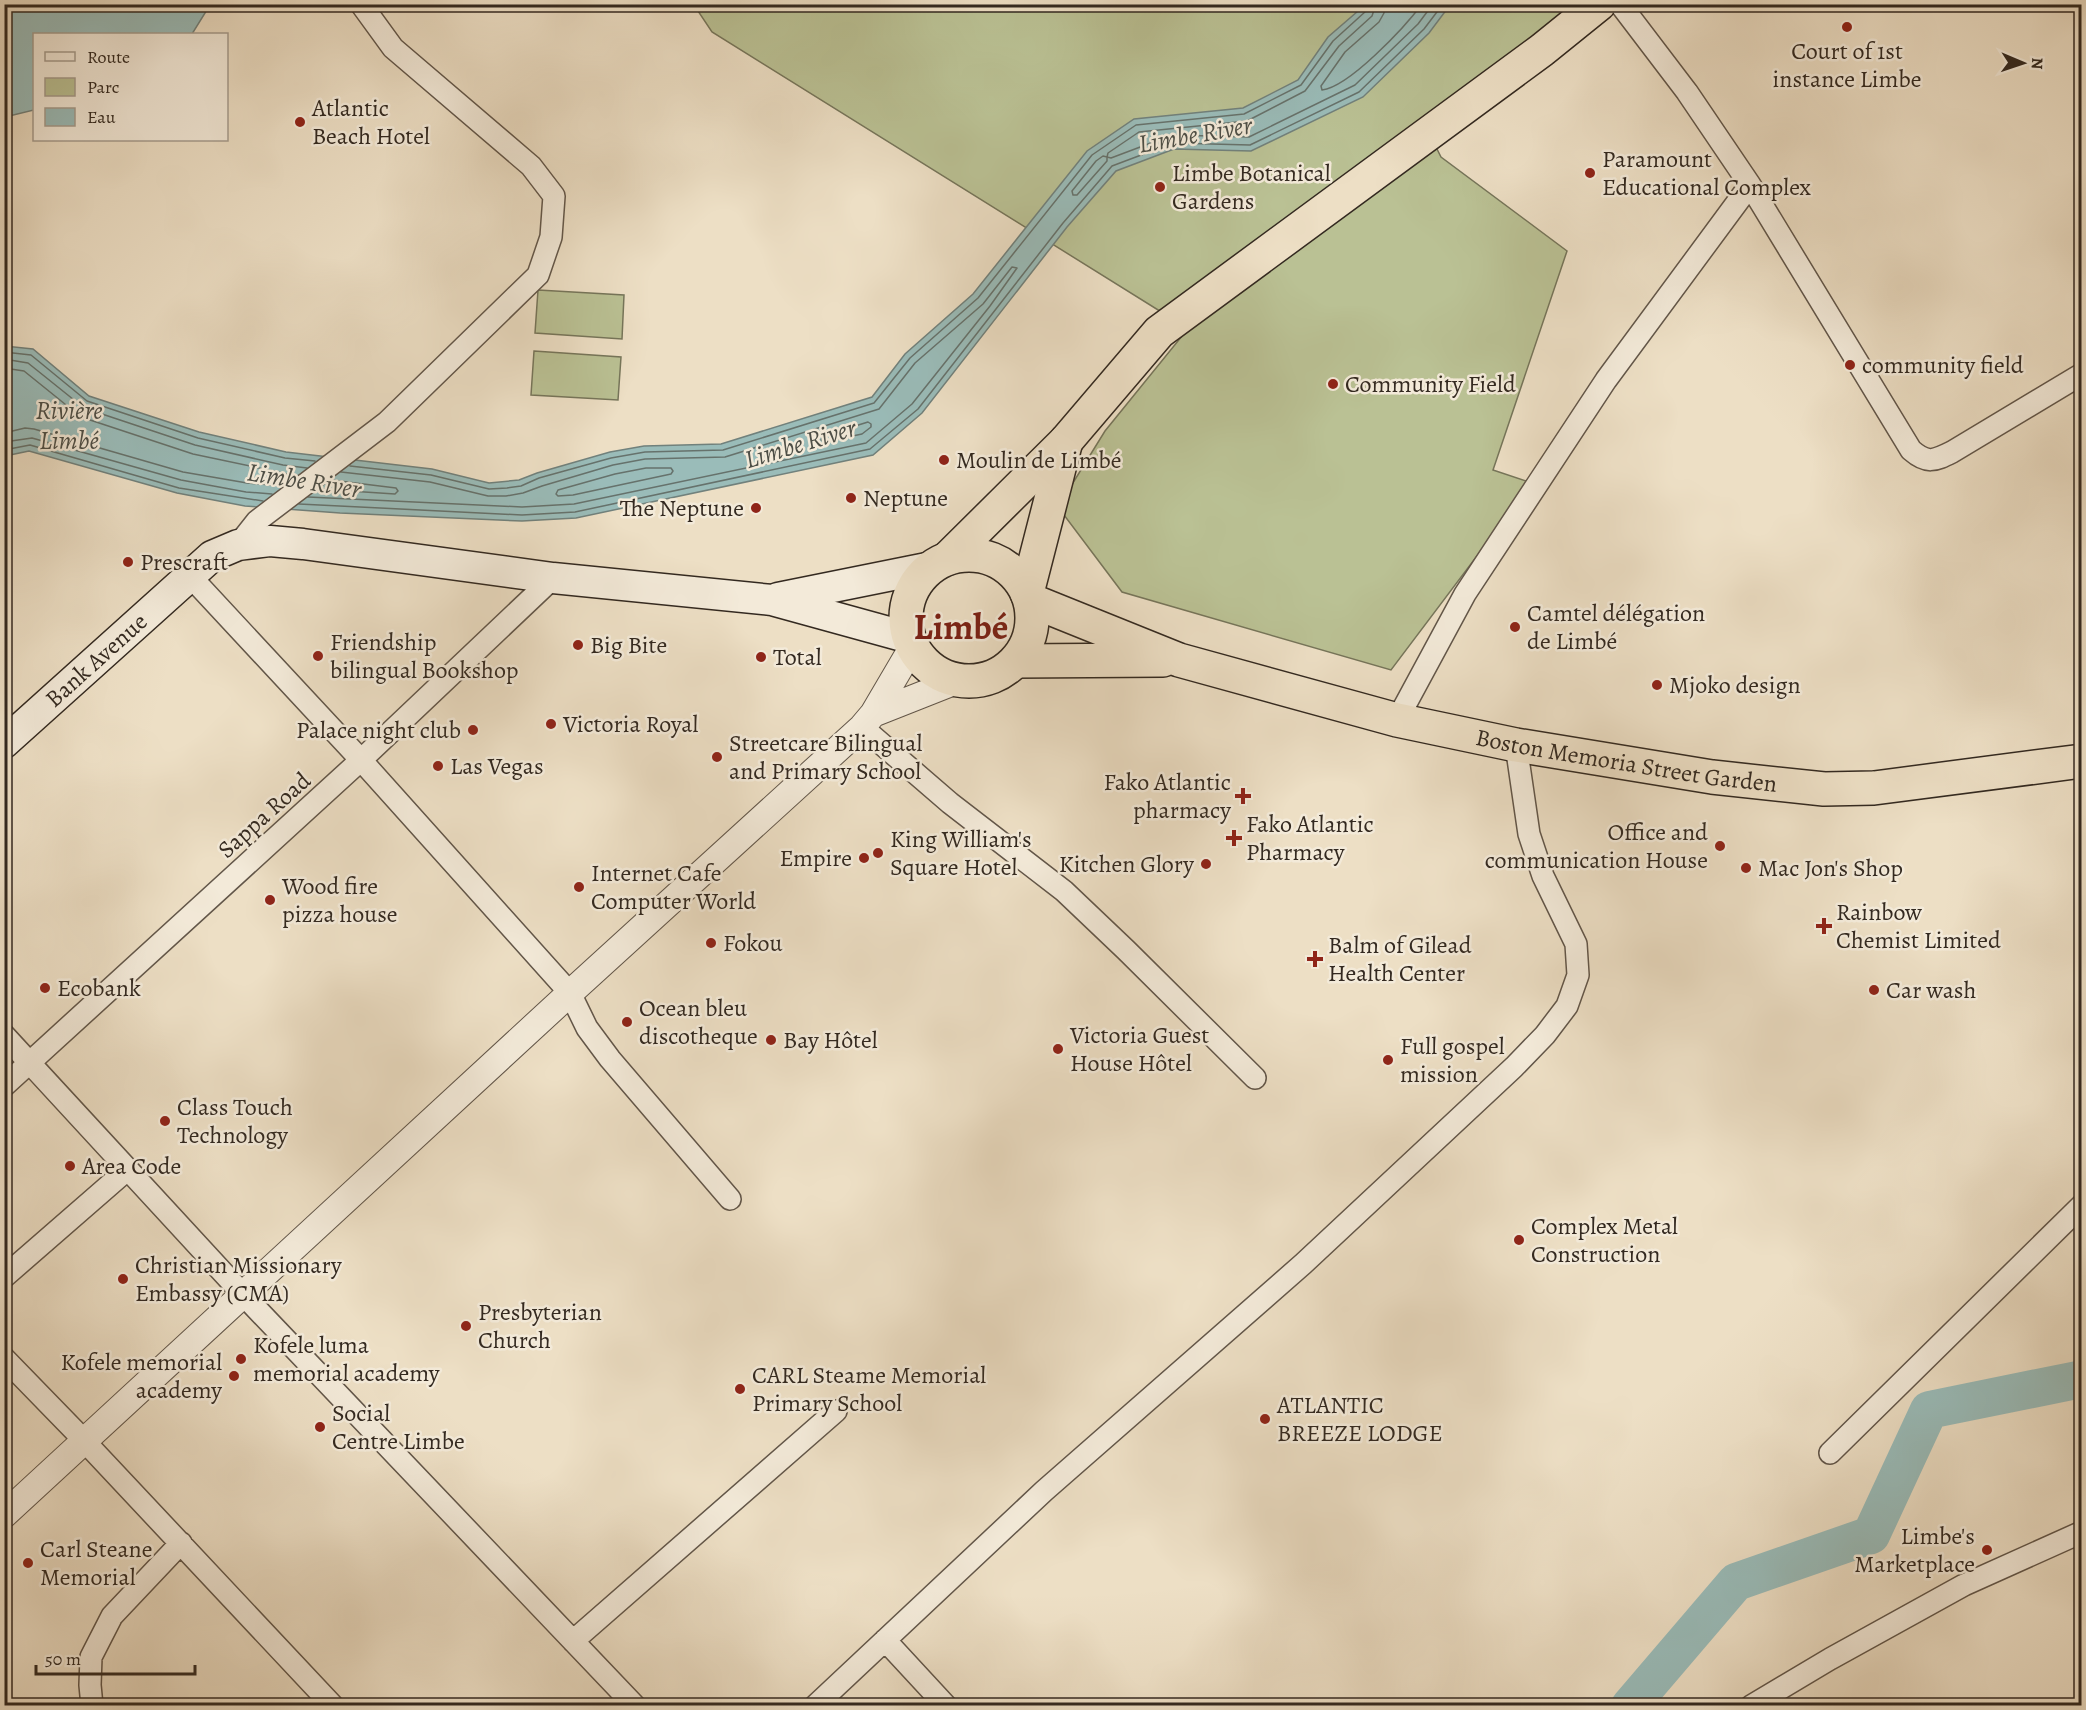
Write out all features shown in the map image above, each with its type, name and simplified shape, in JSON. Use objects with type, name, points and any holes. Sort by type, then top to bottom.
[{"type":"highway","points":[[1066,441],[1029,596],[1031,633],[1016,661],[999,674],[980,680],[959,680],[940,674],[925,663],[911,642],[906,618],[909,599],[919,581],[1066,441],[1159,333],[1542,50],[1599,4]]},
{"type":"highway","points":[[940,562],[971,555],[995,560],[1014,573],[1029,596]]},
{"type":"highway","name":"Boston Memoria Street Garden","points":[[1029,596],[1179,660],[1397,720],[1516,745],[1712,777],[1824,789],[1874,788],[2082,761]]},
{"type":"highway","name":"Boston Memoria Street Garden","points":[[1016,661],[1179,660]]},
{"type":"main road","name":"Bank Avenue","points":[[4,743],[212,556],[238,545],[270,541],[303,544],[553,578],[772,600]]},
{"type":"main road","points":[[772,600],[940,562]]},
{"type":"main road","points":[[772,600],[911,642]]},
{"type":"street","points":[[238,545],[257,521],[387,422],[538,275],[551,237],[554,196],[531,166],[393,48],[361,4]]},
{"type":"street","points":[[1620,4],[1687,92],[1750,185],[1911,450],[1921,459],[1935,460],[1952,452],[2082,374]]},
{"type":"street","points":[[1397,720],[1465,594],[1600,390],[1750,185]]},
{"type":"street","points":[[190,576],[361,760],[570,993],[587,1028],[610,1059],[730,1198]]},
{"type":"street","name":"Sappa Road","points":[[4,1086],[361,760],[553,578]]},
{"type":"street","points":[[4,1515],[867,720],[911,642]]},
{"type":"street","points":[[867,720],[959,680]]},
{"type":"street","points":[[867,720],[950,803],[1064,891],[1255,1078]]},
{"type":"street","points":[[814,1706],[1044,1491],[1303,1264],[1514,1066],[1545,1035],[1567,1006],[1578,975],[1576,944],[1543,876],[1529,834],[1516,745]]},
{"type":"street","points":[[4,1035],[243,1294],[635,1706]]},
{"type":"street","points":[[4,1277],[128,1169]]},
{"type":"street","points":[[1830,1453],[2082,1205]]},
{"type":"street","points":[[4,1358],[85,1441],[333,1706]]},
{"type":"street","points":[[573,1641],[836,1412]]},
{"type":"street","points":[[1751,1706],[1830,1659],[1964,1585],[2082,1532]]},
{"type":"street","points":[[92,1706],[91,1657],[112,1616],[181,1543]]},
{"type":"street","points":[[885,1640],[946,1706]]},
{"type":"green space","name":"Limbe Botanical Gardens","points":[[694,5],[1599,5],[1179,323],[712,32]]},
{"type":"green space","name":"Community Field","points":[[1433,141],[1441,157],[1567,251],[1493,470],[1532,483],[1391,670],[1122,592],[1058,507],[1105,431],[1182,336]]},
{"type":"green space","points":[[538,290],[624,295],[622,339],[535,333]]},
{"type":"green space","points":[[534,351],[621,357],[618,400],[531,395]]},
{"type":"water","points":[[5,4],[210,5],[193,33],[33,33],[33,110],[5,117]]},
{"type":"water","name":"Rivière Limbé","points":[[1365,5],[1450,5],[1429,33],[1363,97],[1251,151],[1174,149],[1116,171],[1067,227],[922,413],[873,455],[576,518],[522,521],[340,513],[245,506],[177,493],[29,451],[5,456],[5,346],[33,349],[89,396],[199,432],[286,452],[432,469],[489,483],[519,480],[610,452],[644,446],[721,444],[872,397],[905,354],[973,294],[1087,151],[1134,119],[1243,108],[1298,80],[1328,37]]},
{"type":"waterway","points":[[1630,1706],[1736,1582],[1871,1535],[1929,1410],[2082,1379]]},
{"type":"place","name":"Court of 1st instance Limbe","points":[[1847,27]]},
{"type":"place","name":"Atlantic Beach Hotel","points":[[300,122]]},
{"type":"place","name":"Paramount Educational Complex","points":[[1590,173]]},
{"type":"place","name":"Limbe Botanical Gardens","points":[[1160,187]]},
{"type":"place","name":"community field","points":[[1850,365]]},
{"type":"place","name":"Community Field","points":[[1333,384]]},
{"type":"place","name":"Moulin de Limbé","points":[[944,460]]},
{"type":"place","name":"Neptune","points":[[851,498]]},
{"type":"place","name":"The Neptune","points":[[756,508]]},
{"type":"place","name":"Prescraft","points":[[128,562]]},
{"type":"place","name":"Camtel délégation de Limbé","points":[[1515,627]]},
{"type":"place","name":"Big Bite","points":[[578,645]]},
{"type":"place","name":"Friendship bilingual Bookshop","points":[[318,656]]},
{"type":"place","name":"Total","points":[[761,657]]},
{"type":"place","name":"Mjoko design","points":[[1657,685]]},
{"type":"place","name":"Victoria Royal","points":[[551,724]]},
{"type":"place","name":"Palace night club","points":[[473,730]]},
{"type":"place","name":"Streetcare Bilingual and Primary School","points":[[717,757]]},
{"type":"place","name":"Las Vegas","points":[[438,766]]},
{"type":"place","name":"Fako Atlantic pharmacy","points":[[1243,796]]},
{"type":"place","name":"Fako Atlantic Pharmacy","points":[[1234,838]]},
{"type":"place","name":"Office and communication House","points":[[1720,846]]},
{"type":"place","name":"King William's Square Hotel","points":[[878,853]]},
{"type":"place","name":"Empire","points":[[864,858]]},
{"type":"place","name":"Kitchen Glory","points":[[1206,864]]},
{"type":"place","name":"Mac Jon's Shop","points":[[1746,868]]},
{"type":"place","name":"Internet Cafe Computer World","points":[[579,887]]},
{"type":"place","name":"Wood fire pizza house","points":[[270,900]]},
{"type":"place","name":"Rainbow Chemist Limited","points":[[1824,926]]},
{"type":"place","name":"Fokou","points":[[711,943]]},
{"type":"place","name":"Balm of Gilead Health Center","points":[[1315,959]]},
{"type":"place","name":"Ecobank","points":[[45,988]]},
{"type":"place","name":"Car wash","points":[[1874,990]]},
{"type":"place","name":"Ocean bleu discotheque","points":[[627,1022]]},
{"type":"place","name":"Bay Hôtel","points":[[771,1040]]},
{"type":"place","name":"Victoria Guest House Hôtel","points":[[1058,1049]]},
{"type":"place","name":"Full gospel mission","points":[[1388,1060]]},
{"type":"place","name":"Class Touch Technology","points":[[165,1121]]},
{"type":"place","name":"Area Code","points":[[70,1166]]},
{"type":"place","name":"Complex Metal Construction","points":[[1519,1240]]},
{"type":"place","name":"Christian Missionary Embassy (CMA)","points":[[123,1279]]},
{"type":"place","name":"Presbyterian Church","points":[[466,1326]]},
{"type":"place","name":"Kofele luma memorial academy","points":[[241,1359]]},
{"type":"place","name":"Kofele memorial academy","points":[[234,1376]]},
{"type":"place","name":"CARL Steame Memorial Primary School","points":[[740,1389]]},
{"type":"place","name":"ATLANTIC BREEZE LODGE","points":[[1265,1419]]},
{"type":"place","name":"Social Centre Limbe","points":[[320,1427]]},
{"type":"place","name":"Limbe's Marketplace","points":[[1987,1550]]},
{"type":"place","name":"Carl Steane Memorial","points":[[28,1563]]},
{"type":"district","name":"Limbé","points":[[961,626]]},
{"type":"water label","name":"Limbe River","points":[[1195,134]]},
{"type":"water label","name":"Limbe River","points":[[800,443]]},
{"type":"water label","name":"Limbe River","points":[[304,480]]}]
